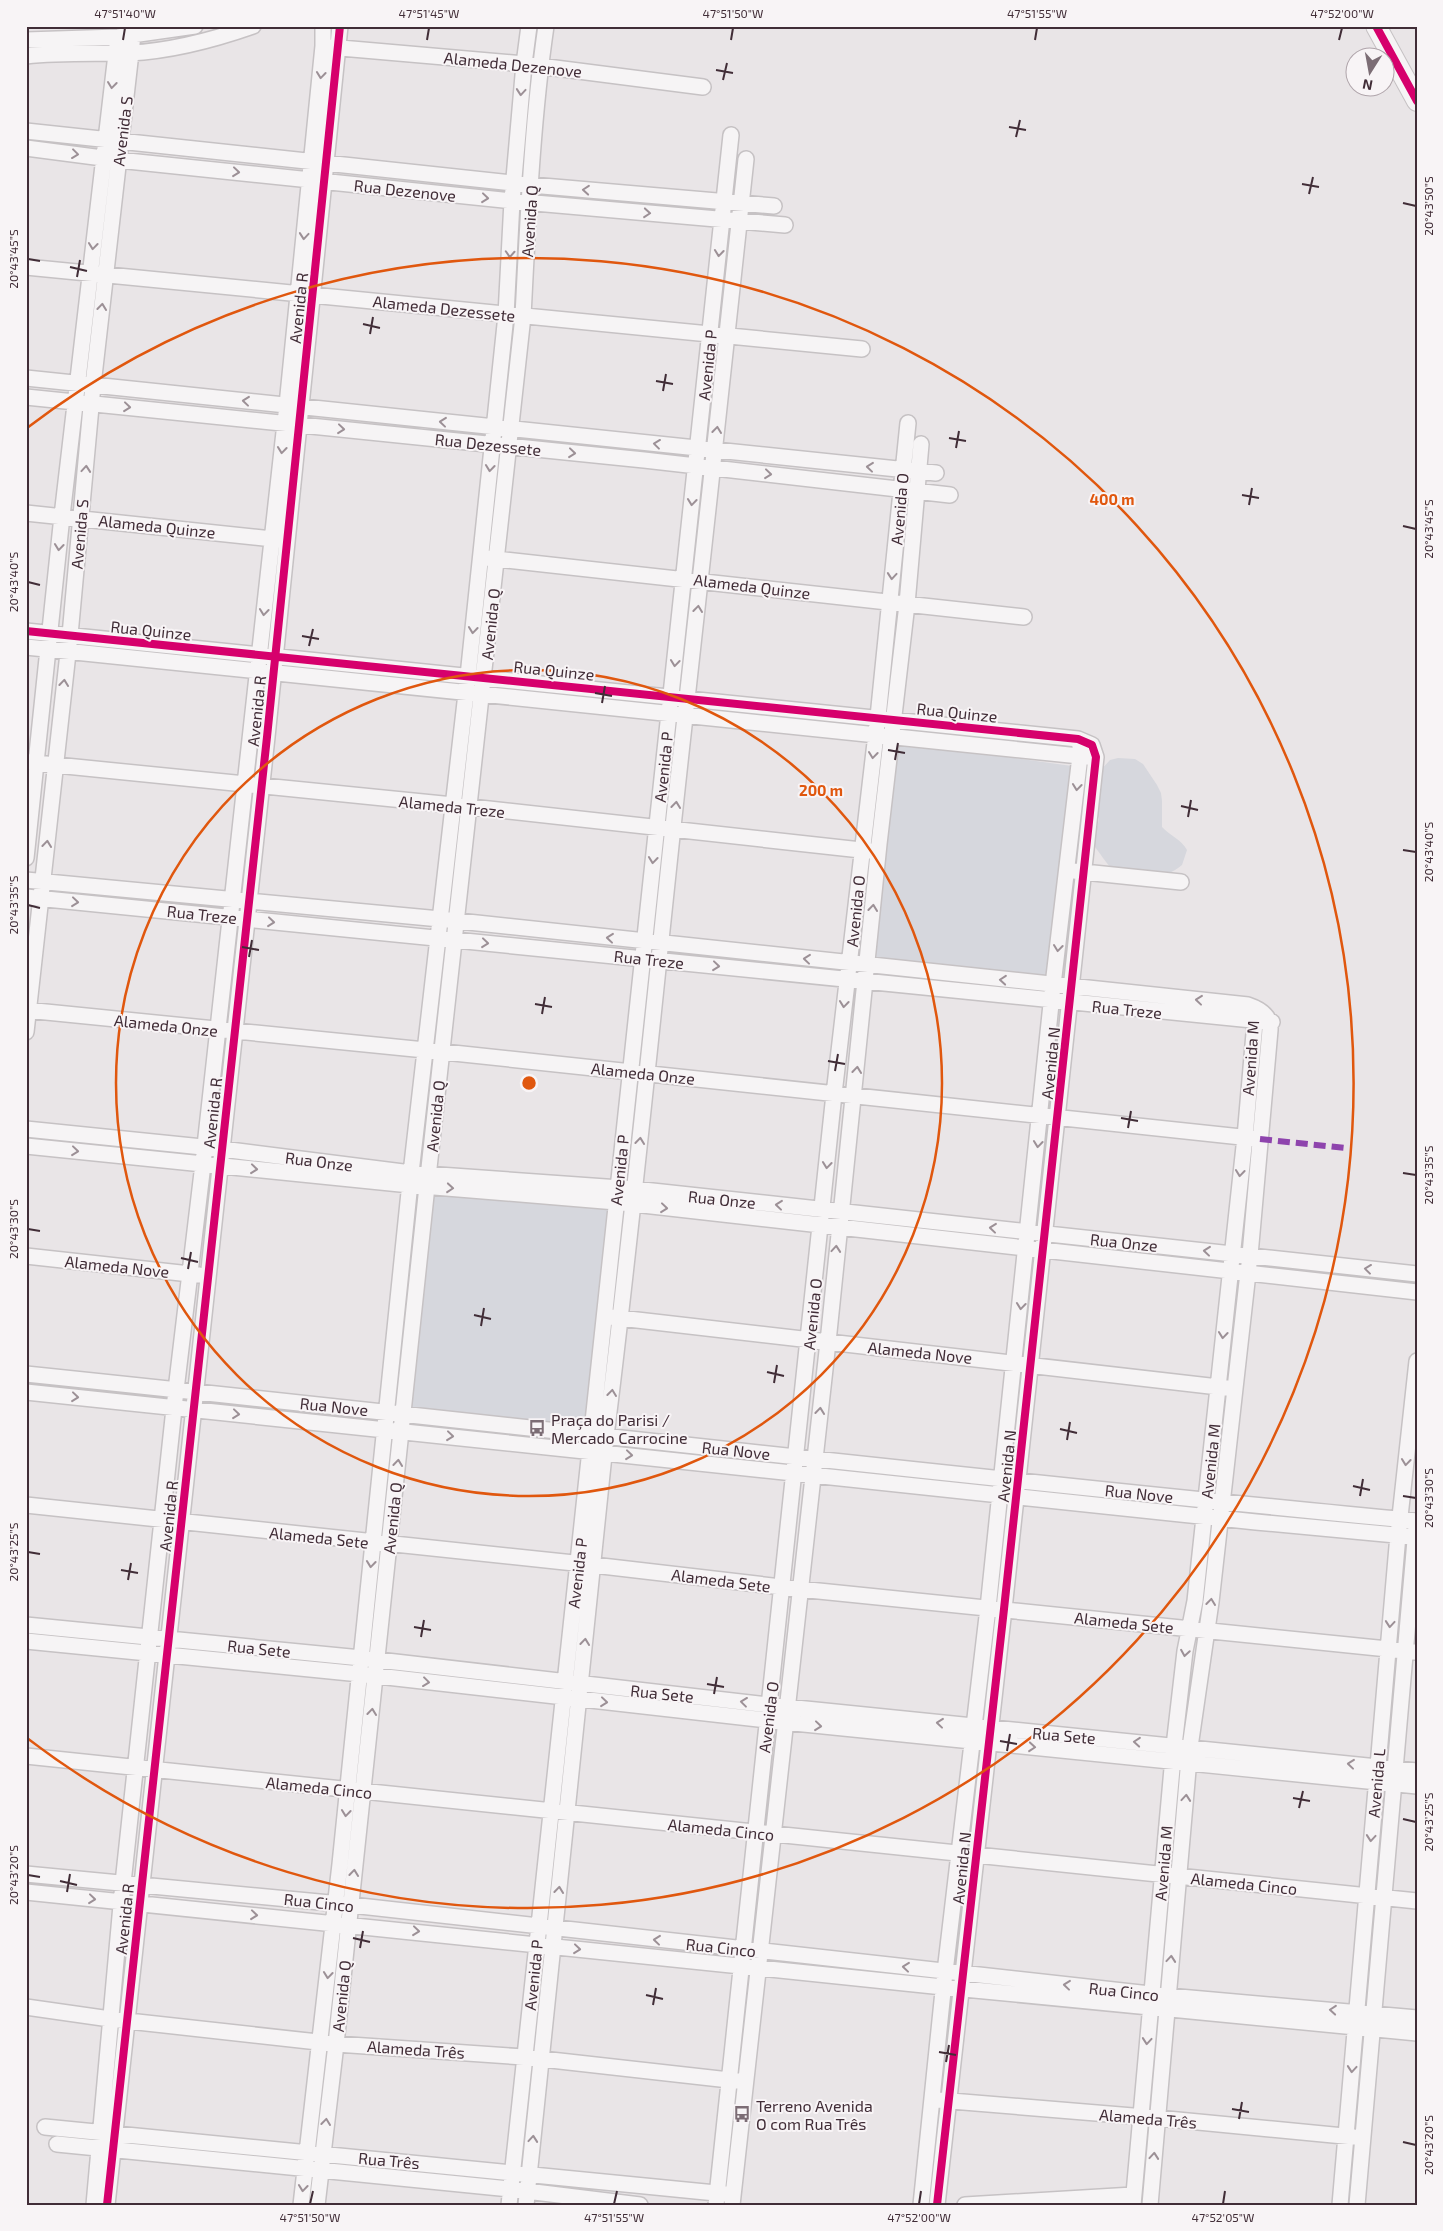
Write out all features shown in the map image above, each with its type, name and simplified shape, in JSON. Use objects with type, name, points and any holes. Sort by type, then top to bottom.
[{"type":"street","points":[[26,40],[126,36],[195,26]]},
{"type":"street","points":[[26,56],[58,53],[123,53],[218,39],[253,26]]},
{"type":"street","name":"Avenida R","points":[[319,163],[324,46],[323,26]]},
{"type":"street","name":"Avenida R","points":[[100,2203],[113,2151],[115,2134],[301,425],[306,295],[317,180],[339,48],[340,26]]},
{"type":"street","name":"Avenida Q","points":[[355,1791],[376,1676],[456,921],[466,692],[506,315],[512,202],[529,26]]},
{"type":"street","name":"Avenida Q","points":[[301,2205],[312,2169],[322,2154],[336,2044],[341,1923],[355,1791],[361,1658],[386,1430],[410,1179],[440,919],[484,677],[523,316],[529,203],[540,66],[546,26]]},
{"type":"street","points":[[1376,26],[1417,101]]},
{"type":"street","name":"Avenida S","points":[[26,1032],[34,897],[42,882],[56,765],[92,404],[103,158],[126,36]]},
{"type":"street","name":"Alameda Dezenove","points":[[324,46],[524,64],[703,87]]},
{"type":"street","name":"Avenida S","points":[[26,858],[31,762],[48,650],[75,402],[121,142],[123,53]]},
{"type":"street","name":"Rua Dezenove","points":[[26,131],[105,141],[531,185],[724,200],[774,206]]},
{"type":"street","name":"Avenida P","points":[[600,1435],[605,1317],[617,1195],[731,135]]},
{"type":"street","name":"Rua Dezenove","points":[[26,148],[118,160],[512,202],[785,225]]},
{"type":"street","name":"Avenida P","points":[[526,2198],[568,1813],[580,1684],[586,1565],[598,1452],[621,1318],[746,159]]},
{"type":"street","name":"Alameda Dezessete","points":[[26,267],[862,349]]},
{"type":"street","name":"Avenida R","points":[[100,2203],[98,2149],[110,2019],[123,1883],[164,1520],[174,1408],[287,406],[306,295]]},
{"type":"street","name":"Rua Dezessete","points":[[26,378],[936,473]]},
{"type":"street","name":"Rua Dezessete","points":[[26,397],[509,446],[950,495]]},
{"type":"street","name":"Avenida O","points":[[716,2199],[822,1225],[834,1094],[861,850],[878,718],[908,423]]},
{"type":"street","name":"Avenida O","points":[[732,2200],[828,1342],[838,1227],[854,1096],[878,852],[907,604],[921,444]]},
{"type":"street","name":"Alameda Quinze","points":[[26,512],[288,540]]},
{"type":"street","name":"Alameda Quinze","points":[[480,558],[684,578],[1024,617]]},
{"type":"street","name":"Rua Quinze","points":[[26,630],[259,656],[687,697],[1078,739]]},
{"type":"street","name":"Rua Quinze","points":[[26,647],[1096,758]]},
{"type":"street","points":[[1078,739],[1092,745],[1096,758]]},
{"type":"street","name":"Avenida N","points":[[921,2205],[943,1987],[988,1608],[1029,1232],[1053,985],[1080,756],[1078,739]]},
{"type":"street","name":"Avenida N","points":[[937,2205],[1031,1365],[1096,758]]},
{"type":"street","name":"Alameda Treze","points":[[31,762],[461,806],[878,852]]},
{"type":"street","points":[[1067,871],[1181,882]]},
{"type":"street","name":"Rua Treze","points":[[26,880],[440,919],[867,966],[1248,1005]]},
{"type":"street","name":"Rua Treze","points":[[34,897],[1271,1023]]},
{"type":"street","name":"Avenida M","points":[[1133,2200],[1173,1753],[1206,1500],[1244,1137],[1255,1022],[1252,1010],[1248,1005]]},
{"type":"street","name":"Avenida M","points":[[1150,2205],[1190,1755],[1207,1629],[1250,1255],[1271,1023],[1262,1012],[1248,1005]]},
{"type":"street","name":"Alameda Onze","points":[[27,1010],[426,1050],[1260,1139]]},
{"type":"street","name":"Rua Onze","points":[[26,1129],[222,1150],[410,1179]]},
{"type":"street","name":"Rua Onze","points":[[26,1146],[220,1166],[428,1179],[617,1195],[838,1227],[1417,1292]]},
{"type":"street","name":"Rua Onze","points":[[634,1197],[823,1209],[1417,1274]]},
{"type":"street","name":"Alameda Nove","points":[[26,1256],[208,1276]]},
{"type":"street","name":"Alameda Nove","points":[[605,1317],[1234,1388]]},
{"type":"street","name":"Avenida L","points":[[1340,2205],[1398,1536],[1414,1410],[1417,1361]]},
{"type":"street","name":"Rua Nove","points":[[26,1374],[404,1413],[1018,1481],[1416,1521]]},
{"type":"street","name":"Rua Nove","points":[[26,1392],[1416,1537]]},
{"type":"street","name":"Alameda Sete","points":[[26,1505],[783,1588],[1207,1629],[1411,1651]]},
{"type":"street","name":"Avenida L","points":[[1357,2205],[1394,1777],[1411,1651],[1417,1516]]},
{"type":"street","name":"Avenida P","points":[[509,2205],[562,1698],[586,1565]]},
{"type":"street","name":"Rua Sete","points":[[26,1625],[361,1658],[580,1684],[785,1715],[1173,1753],[1376,1782],[1417,1771]]},
{"type":"street","name":"Rua Sete","points":[[26,1641],[360,1674],[562,1698],[769,1713]]},
{"type":"street","name":"Rua Sete","points":[[1190,1755],[1378,1767],[1394,1777],[1417,1786]]},
{"type":"street","name":"Alameda Cinco","points":[[26,1756],[1417,1901]]},
{"type":"street","name":"Rua Cinco","points":[[26,1874],[343,1904],[744,1949],[945,1972],[962,1981],[1356,2020],[1373,2021],[1417,2018]]},
{"type":"street","name":"Rua Cinco","points":[[26,1892],[341,1923],[943,1987],[962,1981]]},
{"type":"street","name":"Avenida Q","points":[[317,2205],[312,2169],[306,2152],[320,2042],[341,1923]]},
{"type":"street","points":[[530,1998],[547,2000]]},
{"type":"street","name":"Alameda Três","points":[[26,2007],[110,2019],[336,2044],[524,2057],[746,2082]]},
{"type":"street","name":"Rua Cinco","points":[[1373,2021],[1417,2032]]},
{"type":"street","name":"Alameda Três","points":[[932,2099],[1364,2138]]},
{"type":"street","name":"Rua Três","points":[[45,2127],[530,2174],[732,2200]]},
{"type":"street","name":"Rua Três","points":[[57,2144],[510,2189],[526,2198],[640,2205]]},
{"type":"street","points":[[965,2205],[1133,2200]]},
{"type":"shaded area","points":[[896,746],[985,754],[1072,766],[1062,871],[1045,979],[876,960],[883,862]]},
{"type":"shaded area","points":[[1118,758],[1135,759],[1143,764],[1161,793],[1162,827],[1182,843],[1187,850],[1182,865],[1169,873],[1157,876],[1145,874],[1131,868],[1121,871],[1114,870],[1093,844],[1099,819],[1094,801],[1099,772],[1110,760]]},
{"type":"shaded area","points":[[430,1189],[614,1204],[591,1432],[406,1411]]},
{"type":"marked path","points":[[1260,1139],[1345,1148]]},
{"type":"cycle path","points":[[107,2205],[267,737],[340,26]]},
{"type":"cycle path","points":[[1376,26],[1417,101]]},
{"type":"cycle path","points":[[26,631],[1078,739],[1092,745],[1096,757],[1004,1609],[937,2205]]},
{"type":"place","name":"Praça do Parisi / Mercado Carrocine","points":[[537,1428]]},
{"type":"place","name":"Terreno Avenida O com Rua Três","points":[[742,2114]]}]
